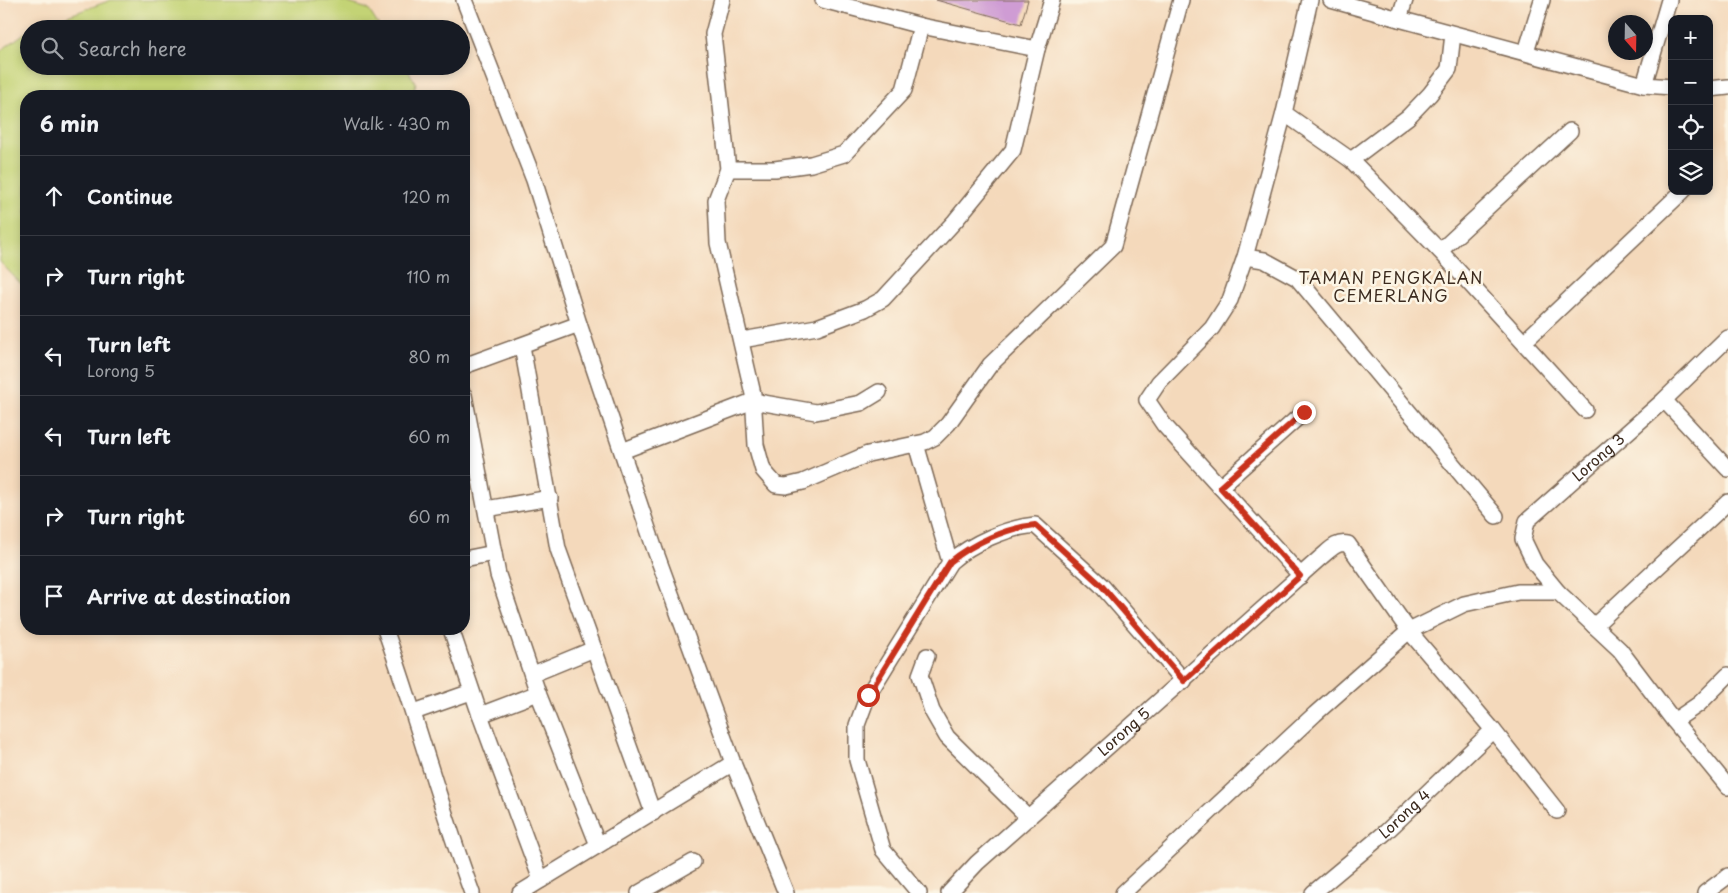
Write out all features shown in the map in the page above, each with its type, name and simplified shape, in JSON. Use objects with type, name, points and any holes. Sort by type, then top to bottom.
[{"type":"street","points":[[464,0],[534,180],[579,324],[655,550],[733,764],[786,893]]},
{"type":"street","points":[[722,0],[713,34],[728,169],[716,200],[718,243],[742,340],[753,401],[756,445],[763,470],[776,485],[786,486],[802,482],[868,454],[916,444],[935,437],[948,424],[990,365],[1113,246],[1181,0]]},
{"type":"street","points":[[823,0],[921,26],[1037,49]]},
{"type":"street","points":[[742,340],[817,327],[850,316],[883,299],[955,220],[1013,150],[1037,49],[1052,0]]},
{"type":"street","points":[[1300,576],[1164,425],[1147,400],[1159,382],[1212,328],[1230,300],[1245,256],[1284,113],[1310,0]]},
{"type":"street","points":[[1331,0],[1644,85],[1668,87]]},
{"type":"street","points":[[1399,19],[1405,0]]},
{"type":"street","points":[[1526,52],[1542,0]]},
{"type":"street","points":[[1644,85],[1670,0]]},
{"type":"street","points":[[728,169],[775,168],[811,164],[844,154],[904,90],[921,26]]},
{"type":"street","points":[[1351,160],[1408,117],[1430,94],[1449,69],[1453,34]]},
{"type":"street","points":[[1713,89],[1728,87]]},
{"type":"street","points":[[1284,113],[1351,160],[1440,251],[1586,410]]},
{"type":"street","points":[[1440,251],[1570,131]]},
{"type":"street","points":[[1524,342],[1679,195]]},
{"type":"street","points":[[1245,256],[1264,260],[1297,278],[1496,516]]},
{"type":"street","points":[[470,364],[579,324]]},
{"type":"street","name":"Lorong 3","points":[[1728,338],[1664,400],[1527,521],[1523,539],[1535,564],[1558,592],[1620,650],[1674,721],[1728,787]]},
{"type":"street","points":[[522,346],[558,549],[653,813]]},
{"type":"street","points":[[622,451],[753,401],[816,412],[861,404],[879,392]]},
{"type":"street","points":[[1664,400],[1728,469]]},
{"type":"street","points":[[1220,487],[1304,412]]},
{"type":"street","points":[[470,427],[498,575],[538,693],[598,845]]},
{"type":"street","points":[[916,444],[950,562]]},
{"type":"street","points":[[486,509],[550,498]]},
{"type":"street","points":[[1594,626],[1728,502]]},
{"type":"street","points":[[919,893],[883,850],[857,760],[857,725],[868,695],[950,562],[963,551],[1018,526],[1035,525],[1101,585],[1184,681]]},
{"type":"street","name":"Lorong 5","points":[[949,893],[977,863],[1338,543],[1348,544],[1409,631],[1493,730],[1557,811]]},
{"type":"street","points":[[470,558],[494,552]]},
{"type":"street","points":[[1123,893],[1315,714],[1409,631],[1464,604],[1518,592],[1558,592]]},
{"type":"street","points":[[387,635],[414,712],[446,824],[472,893]]},
{"type":"street","points":[[453,635],[480,715],[541,880]]},
{"type":"street","points":[[533,674],[594,649]]},
{"type":"street","points":[[927,656],[920,674],[932,711],[947,737],[1029,818]]},
{"type":"street","points":[[1674,721],[1699,704],[1728,675]]},
{"type":"street","points":[[414,712],[472,692]]},
{"type":"street","points":[[480,715],[538,693]]},
{"type":"street","name":"Lorong 4","points":[[1313,893],[1386,832],[1493,730]]},
{"type":"street","points":[[520,893],[733,764]]},
{"type":"street","points":[[639,893],[693,862]]},
{"type":"street","points":[[1705,893],[1728,876]]},
{"type":"green space","points":[[111,0],[339,0],[368,9],[375,20],[57,20]]},
{"type":"green space","points":[[20,37],[20,75],[411,75],[416,83],[414,90],[20,90],[20,283],[0,262],[0,51]]},
{"type":"building","points":[[936,0],[1028,0],[1021,24]]},
{"type":"district","name":"TAMAN PENGKALAN CEMERLANG","points":[[1391,287]]},
{"type":"route","points":[[868,695],[950,562],[963,551],[1018,526],[1035,525],[1101,585],[1184,681],[1300,576],[1220,487],[1304,412]]}]
